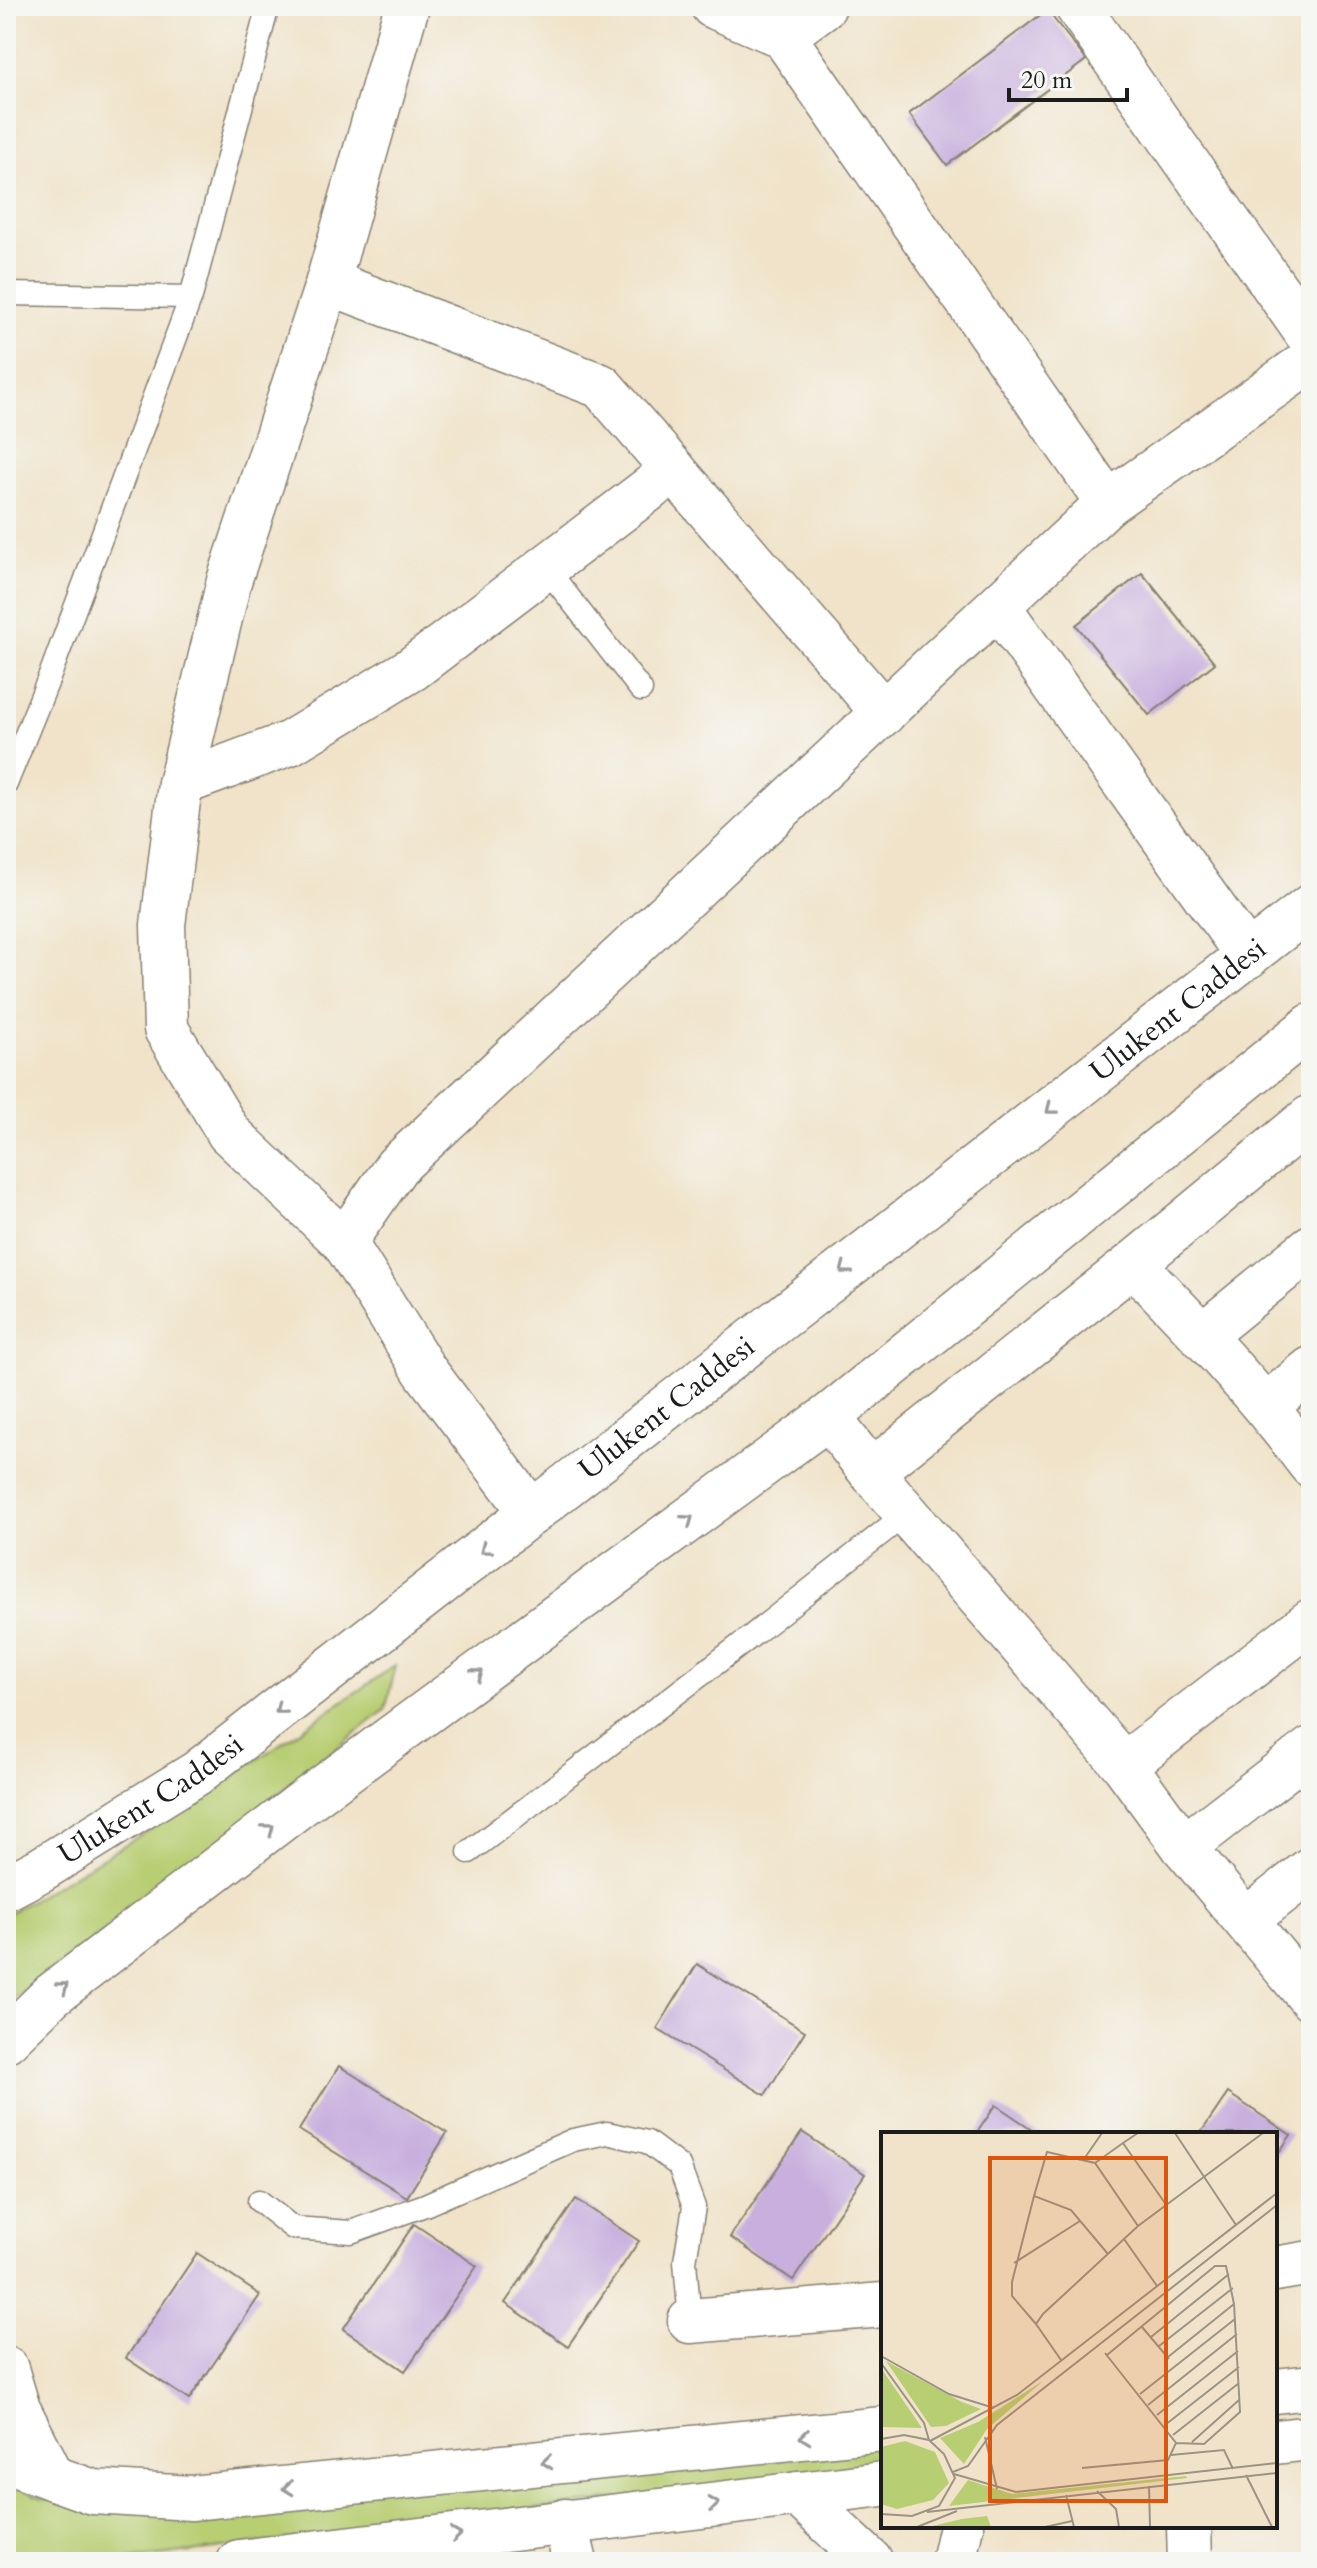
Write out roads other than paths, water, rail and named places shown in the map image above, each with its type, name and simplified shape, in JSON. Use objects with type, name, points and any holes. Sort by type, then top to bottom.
[{"type":"street","points":[[407,6],[328,282],[229,581],[180,784],[163,925],[166,1029],[229,1133],[344,1242],[425,1371],[532,1513]]},
{"type":"street","points":[[713,6],[783,36],[1108,503]]},
{"type":"street","points":[[783,36],[824,6]]},
{"type":"street","points":[[1077,6],[1311,339]]},
{"type":"street","points":[[328,282],[601,386],[884,713]]},
{"type":"street","points":[[344,1242],[397,1166],[1108,503],[1311,360]]},
{"type":"street","points":[[180,784],[290,743],[412,669],[674,470]]},
{"type":"street","points":[[998,606],[1248,956]]},
{"type":"street","name":"Ulukent Caddesi","points":[[17,1875],[197,1773],[1311,906]]},
{"type":"street","points":[[6,2040],[52,1995],[300,1805],[828,1417],[1311,1026]]},
{"type":"street","points":[[871,1472],[1133,1264],[1311,1117]]},
{"type":"street","points":[[1203,1335],[1311,1247]]},
{"type":"street","points":[[1133,1264],[1203,1335],[1266,1406],[1311,1465]]},
{"type":"street","points":[[1266,1406],[1311,1369]]},
{"type":"street","points":[[828,1417],[871,1472],[1124,1765],[1184,1847],[1311,1999]]},
{"type":"street","points":[[1124,1765],[1311,1621]]},
{"type":"street","points":[[1184,1847],[1311,1749]]},
{"type":"street","points":[[1246,1920],[1311,1869]]},
{"type":"street","points":[[1277,2269],[1311,2263]]},
{"type":"street","points":[[690,2321],[881,2305]]},
{"type":"street","points":[[6,2369],[18,2409],[53,2478]]},
{"type":"street","points":[[1277,2391],[1311,2387]]},
{"type":"street","points":[[6,2461],[93,2492],[191,2498],[881,2429]]},
{"type":"street","points":[[1277,2442],[1311,2438]]},
{"type":"street","points":[[239,2562],[570,2542],[798,2494],[881,2484]]},
{"type":"street","points":[[798,2494],[871,2562]]},
{"type":"street","points":[[953,2562],[961,2528]]},
{"type":"street","points":[[1189,2528],[1190,2562]]},
{"type":"lane","points":[[6,784],[191,297],[268,6]]},
{"type":"lane","points":[[6,294],[191,297]]},
{"type":"lane","points":[[546,568],[641,690]]},
{"type":"lane","points":[[469,1852],[907,1513]]},
{"type":"lane","points":[[259,2201],[293,2228],[351,2232],[425,2205],[573,2140],[607,2133],[647,2142],[679,2166],[694,2207],[685,2261],[690,2321]]}]
